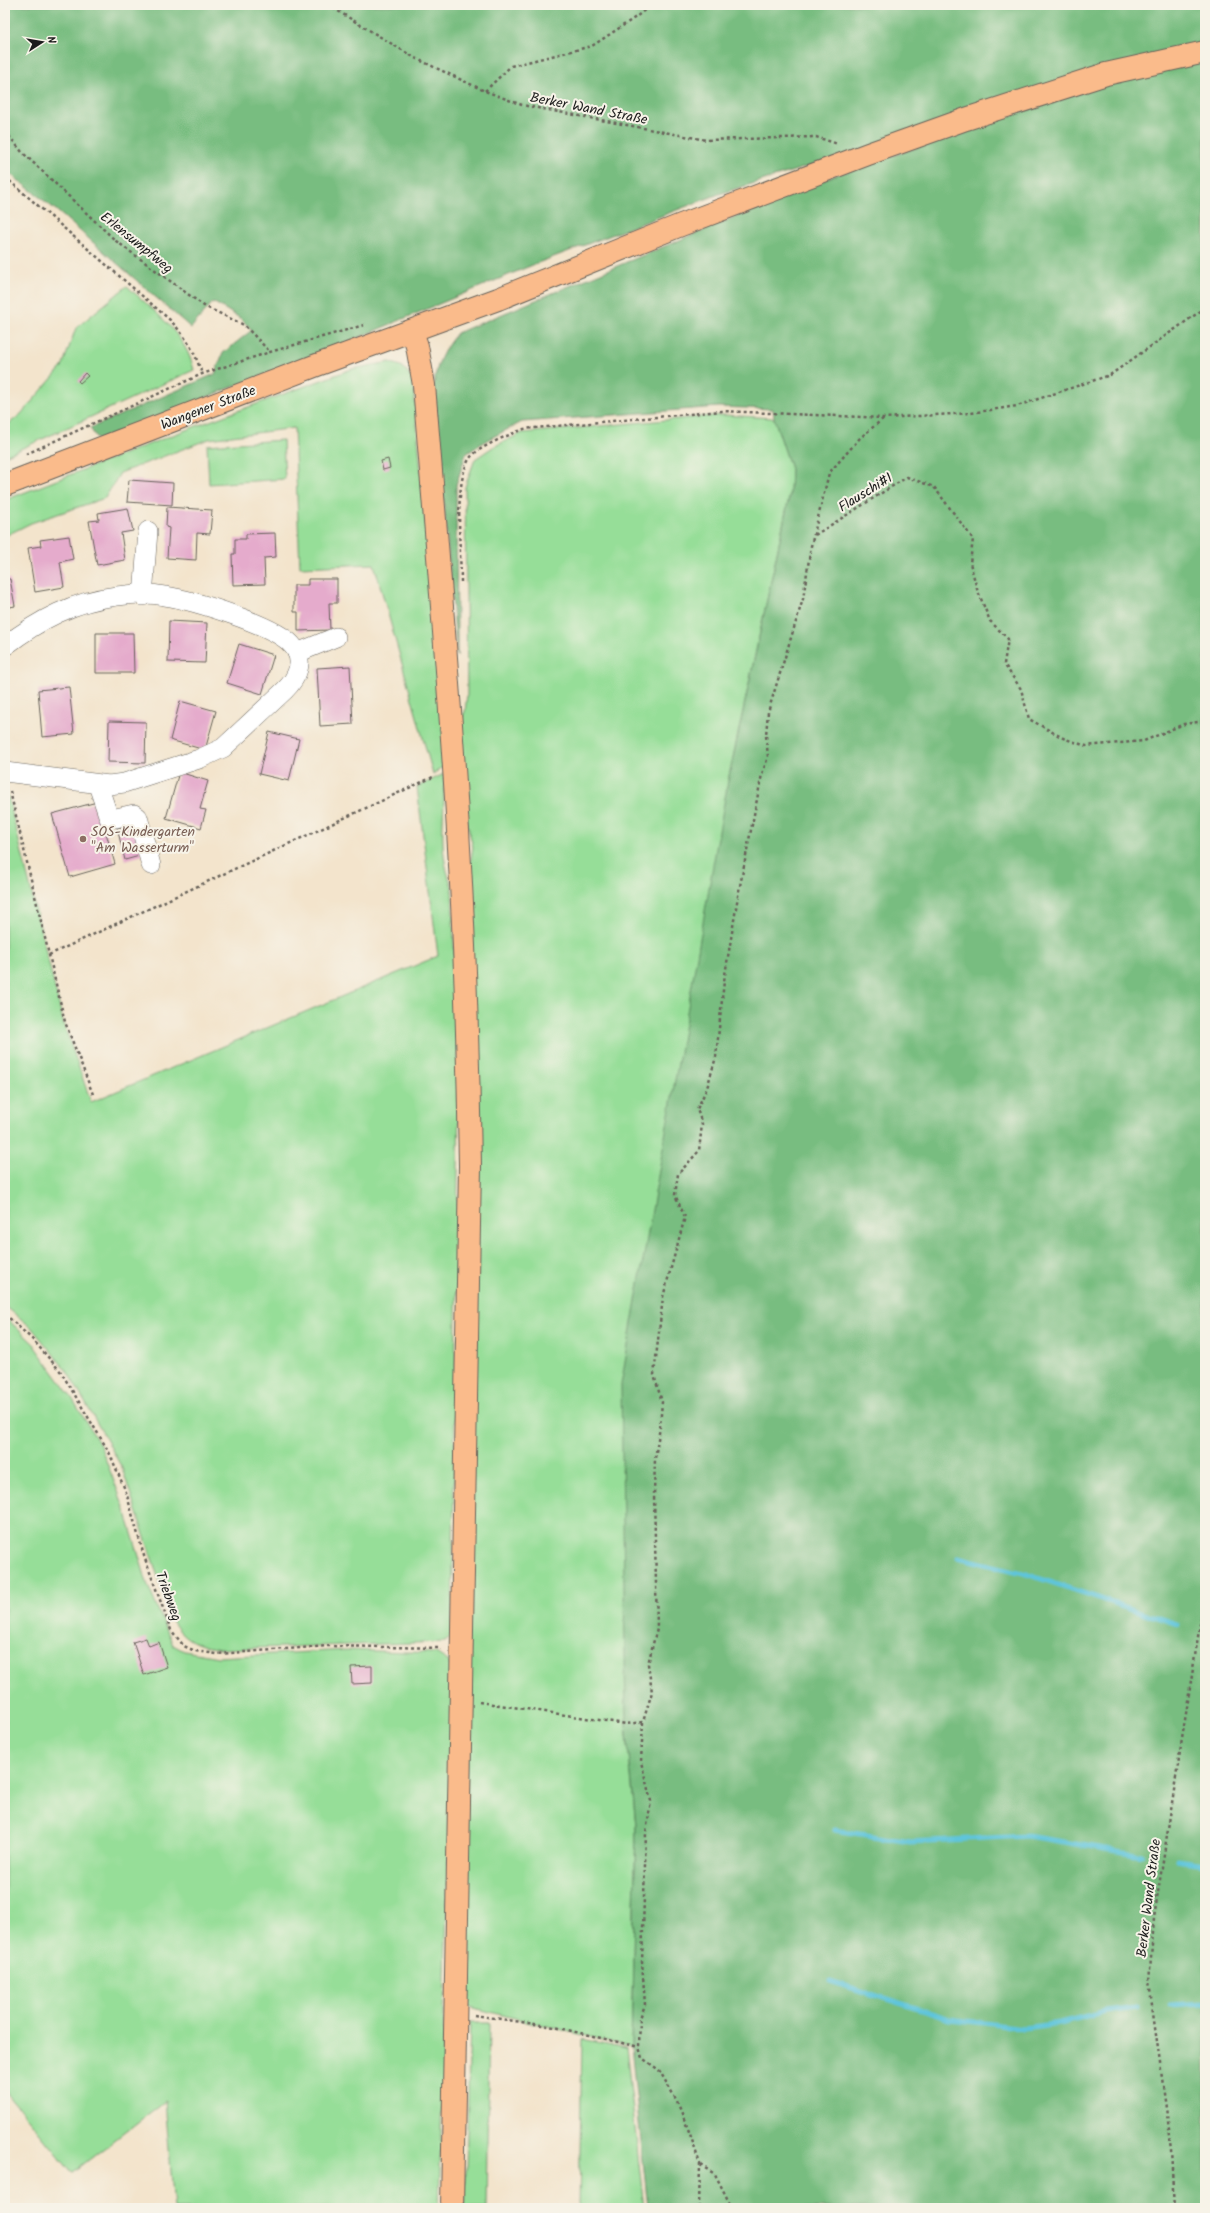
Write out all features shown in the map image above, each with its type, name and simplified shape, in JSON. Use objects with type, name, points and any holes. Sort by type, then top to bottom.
[{"type":"main road","name":"Wangener Straße","points":[[5,485],[317,365],[498,299],[681,225],[868,154],[966,119],[1106,74],[1205,52]]},
{"type":"main road","points":[[412,331],[417,346],[424,385],[454,764],[464,946],[470,1166],[460,1650],[452,2208]]},
{"type":"street","points":[[143,596],[148,531]]},
{"type":"street","points":[[5,646],[35,625],[74,605],[119,595],[165,596],[211,608],[256,625],[286,639],[293,645],[297,653],[298,672],[294,680],[222,748],[199,759],[124,783],[98,785],[6,772]]},
{"type":"street","points":[[297,653],[336,636]]},
{"type":"street","points":[[98,785],[109,818],[134,814],[138,817],[151,865]]},
{"type":"path","name":"Berker Wand Straße","points":[[328,5],[415,58],[485,91],[522,105],[706,140],[816,137],[868,154]]},
{"type":"path","points":[[485,91],[511,66],[592,46],[636,17],[651,5]]},
{"type":"path","name":"Erlensumpfweg","points":[[5,131],[22,152],[116,241],[204,306],[244,325],[270,352]]},
{"type":"path","points":[[5,177],[170,320],[187,338],[196,354],[202,374]]},
{"type":"path","points":[[461,586],[460,488],[470,458],[506,436],[524,429],[722,411],[884,418],[971,413],[1017,406],[1110,375],[1205,308]]},
{"type":"path","points":[[24,455],[202,374],[270,352],[367,325]]},
{"type":"path","points":[[699,2208],[700,2164],[677,2101],[659,2070],[642,2058],[638,2046],[640,2018],[645,2005],[642,1962],[644,1939],[646,1832],[651,1801],[641,1762],[643,1722],[652,1692],[648,1664],[656,1628],[654,1495],[655,1458],[662,1402],[654,1375],[663,1297],[685,1217],[675,1195],[678,1174],[699,1152],[702,1124],[697,1109],[707,1088],[716,1057],[719,1020],[738,896],[762,774],[768,757],[766,735],[768,712],[803,599],[811,546],[829,473],[860,438],[884,418]]},
{"type":"path","name":"Flauschi#1","points":[[814,536],[907,477],[934,487],[973,539],[970,563],[977,589],[990,621],[1008,639],[1004,664],[1021,689],[1029,719],[1062,738],[1086,746],[1144,741],[1184,724],[1205,721]]},
{"type":"path","points":[[49,955],[437,775],[454,764]]},
{"type":"path","points":[[6,772],[66,1022],[94,1097]]},
{"type":"path","name":"Triebweg","points":[[5,1314],[34,1341],[61,1372],[109,1452],[126,1492],[144,1556],[171,1630],[184,1646],[195,1651],[217,1654],[328,1646],[460,1650]]},
{"type":"path","name":"Berker Wand Straße","points":[[1175,2208],[1172,2151],[1149,1983],[1154,1918],[1205,1592]]},
{"type":"path","points":[[460,1699],[626,1724],[643,1722]]},
{"type":"path","points":[[456,2012],[555,2027],[638,2046]]},
{"type":"path","points":[[700,2164],[715,2174],[732,2208]]},
{"type":"green space","points":[[5,5],[1205,5],[1205,44],[719,194],[535,264],[362,336],[98,440],[90,428],[215,374],[223,353],[252,330],[240,318],[213,302],[191,328],[56,210],[5,170]]},
{"type":"green space","points":[[1205,60],[1205,2208],[648,2208],[631,2047],[636,1826],[626,1724],[621,1385],[728,781],[790,493],[791,469],[774,418],[773,409],[719,407],[522,422],[487,440],[466,454],[456,485],[457,656],[434,386],[436,371],[444,351],[457,333],[833,176],[1109,82]]},
{"type":"green space","points":[[127,286],[158,314],[176,334],[190,357],[194,370],[5,456],[5,427],[21,414],[62,367],[76,328]]},
{"type":"green space","points":[[390,362],[403,367],[413,379],[446,765],[433,774],[374,564],[300,567],[294,428],[209,439],[120,473],[105,498],[31,523],[5,536],[5,500],[191,428],[352,369]]},
{"type":"green space","points":[[722,415],[774,418],[791,469],[790,493],[728,781],[626,1724],[636,1826],[631,2047],[466,2006],[468,877],[473,847],[465,815],[457,722],[465,712],[467,694],[465,487],[475,459],[493,447],[522,433]]},
{"type":"green space","points":[[283,440],[285,479],[209,484],[207,445]]},
{"type":"green space","points":[[444,774],[443,844],[447,872],[452,886],[459,1086],[452,1636],[445,1642],[220,1649],[205,1646],[187,1638],[173,1622],[122,1468],[67,1371],[31,1327],[5,1306],[5,784],[64,1025],[91,1102],[438,956],[417,787]]},
{"type":"green space","points":[[5,1317],[35,1345],[72,1398],[100,1445],[124,1507],[148,1586],[173,1645],[184,1651],[218,1657],[346,1650],[436,1653],[448,1661],[453,1669],[439,2208],[174,2208],[165,2101],[72,2173],[5,2091]]},
{"type":"green space","points":[[470,2023],[489,2023],[486,2208],[465,2208]]},
{"type":"green space","points":[[582,2039],[626,2048],[644,2208],[579,2208]]},
{"type":"building","points":[[85,373],[88,376],[80,383],[78,381]]},
{"type":"building","points":[[388,459],[390,468],[383,470],[381,461]]},
{"type":"building","points":[[129,480],[173,483],[172,505],[127,502]]},
{"type":"building","points":[[167,507],[212,510],[210,534],[197,533],[196,560],[167,558],[169,528],[166,527]]},
{"type":"building","points":[[128,508],[133,531],[121,533],[125,560],[97,565],[89,521],[99,520],[98,513]]},
{"type":"building","points":[[275,533],[276,557],[264,558],[265,584],[233,585],[232,554],[235,554],[235,539],[246,539],[246,534]]},
{"type":"building","points":[[69,536],[73,559],[60,562],[64,587],[35,592],[28,548],[41,546],[40,540]]},
{"type":"building","points":[[5,579],[10,579],[15,606],[5,608]]},
{"type":"building","points":[[308,579],[337,579],[337,603],[329,603],[330,630],[298,631],[298,612],[294,612],[294,585],[308,585]]},
{"type":"building","points":[[169,621],[207,623],[205,663],[168,662]]},
{"type":"building","points":[[96,633],[133,633],[134,673],[96,673]]},
{"type":"building","points":[[239,644],[274,655],[262,694],[227,683]]},
{"type":"building","points":[[350,666],[353,724],[320,726],[317,668]]},
{"type":"building","points":[[69,687],[74,734],[42,737],[38,690]]},
{"type":"building","points":[[180,701],[216,711],[205,750],[170,740]]},
{"type":"building","points":[[109,721],[146,722],[145,763],[108,762]]},
{"type":"building","points":[[269,732],[299,739],[289,781],[259,774]]},
{"type":"building","points":[[179,772],[208,781],[200,809],[206,810],[201,828],[166,818]]},
{"type":"building","name":"SOS-Kindergarten \"Am Wasserturm\"","points":[[97,802],[115,864],[70,877],[52,814]]},
{"type":"building","points":[[135,824],[143,855],[125,860],[117,828]]},
{"type":"building","points":[[146,1638],[149,1646],[159,1642],[167,1667],[144,1675],[133,1642]]},
{"type":"building","points":[[372,1666],[372,1683],[352,1684],[351,1667]]},
{"type":"waterway","points":[[958,1557],[1026,1574],[1177,1624]]},
{"type":"waterway","points":[[835,1830],[910,1842],[1027,1836],[1142,1855]]},
{"type":"waterway","points":[[1177,1860],[1205,1864]]},
{"type":"waterway","points":[[830,1981],[950,2019],[1024,2028],[1060,2023],[1106,2011],[1137,2007]]},
{"type":"waterway","points":[[1170,2005],[1205,2003]]},
{"type":"place","name":"SOS-Kindergarten \"Am Wasserturm\"","points":[[83,839]]}]
